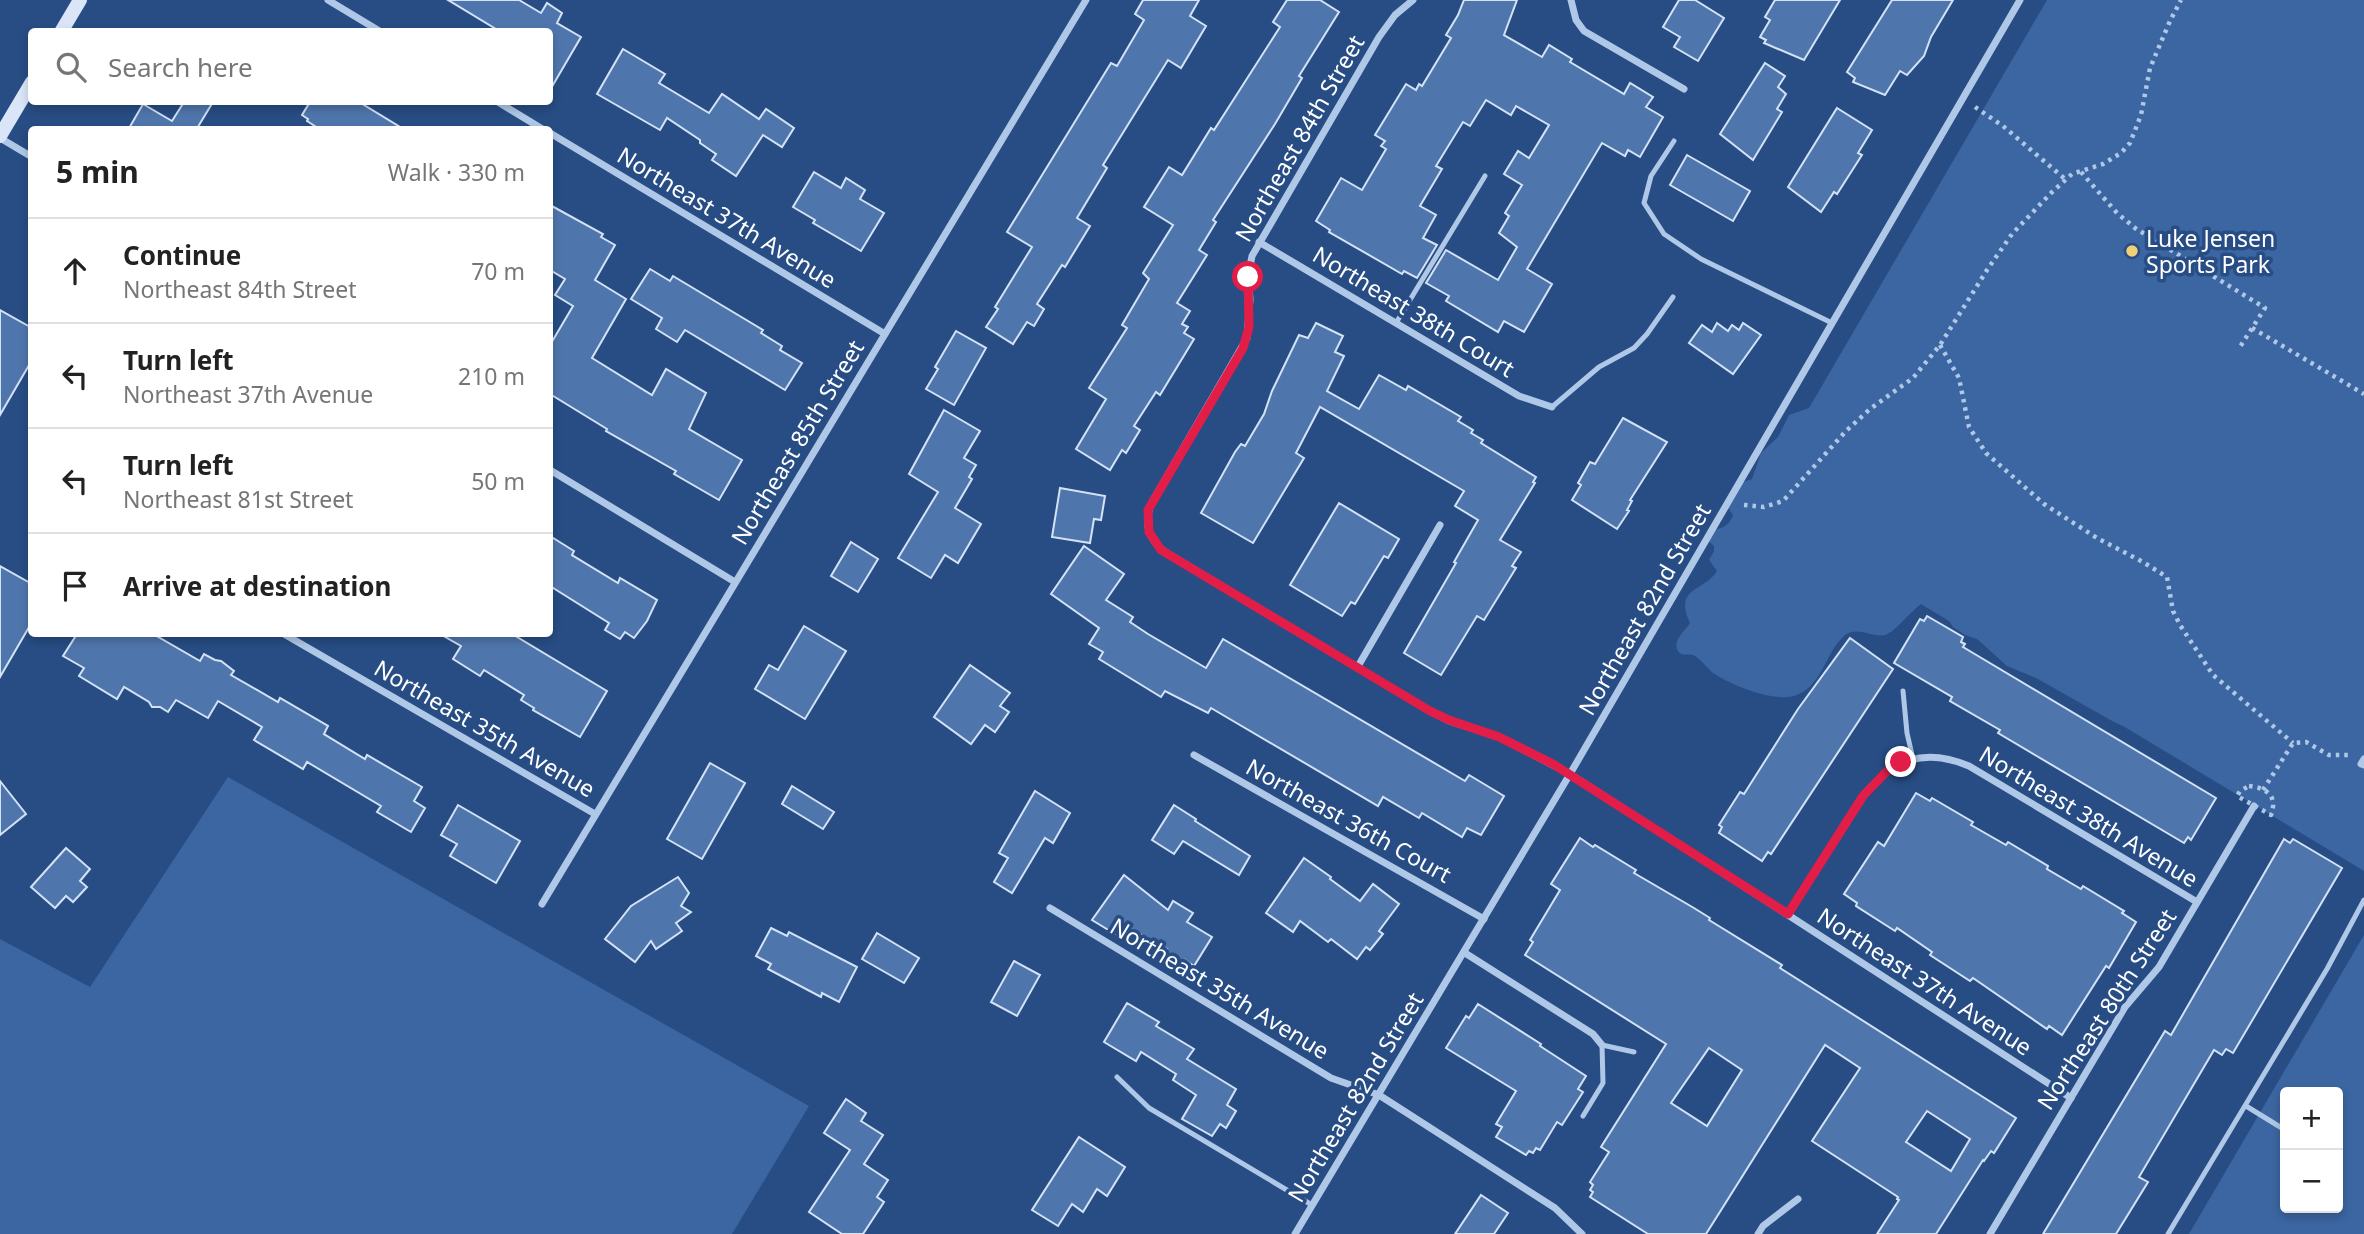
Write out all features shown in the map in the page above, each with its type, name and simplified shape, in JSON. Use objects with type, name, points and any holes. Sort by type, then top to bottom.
[{"type":"street","points":[[63,28],[79,0]]},
{"type":"street","points":[[328,0],[374,28]]},
{"type":"street","name":"Northeast 85th Street","points":[[542,904],[1086,0]]},
{"type":"street","name":"Northeast 84th Street","points":[[1149,532],[1147,517],[1152,502],[1247,338],[1249,266],[1259,242],[1379,37],[1395,15],[1413,0]]},
{"type":"street","points":[[1571,0],[1576,20],[1584,31],[1684,89]]},
{"type":"street","name":"Northeast 82nd Street","points":[[1295,1234],[1485,919],[2020,0]]},
{"type":"street","points":[[28,89],[0,137],[28,154]]},
{"type":"street","points":[[503,105],[537,126]]},
{"type":"street","name":"Northeast 37th Avenue","points":[[553,135],[885,334]]},
{"type":"street","name":"Northeast 38th Court","points":[[1259,242],[1519,396],[1552,407]]},
{"type":"street","points":[[553,472],[735,582]]},
{"type":"street","points":[[1357,668],[1440,525]]},
{"type":"street","name":"Northeast 37th Avenue","points":[[1149,532],[1155,544],[1167,554],[1439,716],[1499,737],[1570,774],[2071,1098]]},
{"type":"street","name":"Northeast 35th Avenue","points":[[289,637],[595,814]]},
{"type":"street","name":"Northeast 36th Court","points":[[1194,755],[1485,919]]},
{"type":"street","name":"Northeast 38th Avenue","points":[[1917,758],[1938,756],[1969,766],[2197,902]]},
{"type":"street","points":[[1788,914],[1863,796],[1888,770],[1901,762],[1917,758]]},
{"type":"street","name":"Northeast 80th Street","points":[[1990,1234],[2125,1007],[2159,967],[2254,806]]},
{"type":"street","name":"Northeast 35th Avenue","points":[[1050,908],[1331,1078],[1379,1095],[1556,1209],[1582,1234]]},
{"type":"street","points":[[1465,953],[1593,1034],[1602,1045]]},
{"type":"street","points":[[1758,1234],[1763,1226],[1798,1199]]},
{"type":"lane","points":[[1674,141],[1651,176],[1644,203],[1664,234],[1701,259],[1832,323]]},
{"type":"lane","points":[[1396,323],[1485,176]]},
{"type":"lane","points":[[1552,407],[1599,367],[1634,348],[1673,298]]},
{"type":"lane","points":[[1903,691],[1907,733],[1917,758]]},
{"type":"lane","points":[[2168,1234],[2327,969],[2364,900]]},
{"type":"lane","points":[[1583,1116],[1603,1083],[1602,1045],[1634,1052]]},
{"type":"lane","points":[[1117,1077],[1149,1108],[1312,1205]]},
{"type":"lane","points":[[2246,1107],[2280,1127]]},
{"type":"path","points":[[1729,501],[1764,507],[1783,501],[1846,431],[1870,409],[1913,378],[1940,345],[2012,234],[2065,179],[2103,164],[2121,153],[2130,143],[2141,115],[2150,68],[2181,0]]},
{"type":"path","points":[[1962,99],[2003,126],[2065,179]]},
{"type":"path","points":[[2081,172],[2135,228],[2265,308],[2238,350]]},
{"type":"path","points":[[2252,328],[2364,394]]},
{"type":"path","points":[[1940,345],[1959,378],[1969,427],[1986,453],[2044,504],[2166,577],[2176,618],[2213,675],[2293,743],[2306,742],[2329,755],[2347,755],[2363,763]]},
{"type":"path","points":[[2263,790],[2279,761],[2293,743]]},
{"type":"shaded area","name":"Luke Jensen Sports Park","points":[[2047,0],[2364,0],[2364,871],[2123,726],[2036,678],[2007,666],[1977,639],[1965,635],[1949,621],[1921,604],[1885,635],[1854,632],[1844,636],[1814,683],[1790,697],[1767,695],[1743,688],[1713,673],[1696,656],[1678,651],[1678,639],[1690,623],[1685,603],[1688,596],[1717,571],[1709,560],[1714,546],[1705,538],[1709,531],[1729,523],[1733,515],[1725,504],[1735,485],[1752,479],[1761,453],[1778,437],[1789,415],[1809,408]]},
{"type":"shaded area","points":[[228,777],[809,1106],[732,1234],[0,1234],[0,939],[90,987]]},
{"type":"shaded area","points":[[2364,935],[2364,1234],[2189,1234]]},
{"type":"building","points":[[448,0],[519,0],[541,13],[547,3],[562,13],[557,23],[581,37],[553,85],[553,28],[494,28]]},
{"type":"building","points":[[1143,0],[1199,0],[1190,16],[1206,26],[1181,68],[1168,60],[1103,165],[1107,168],[1077,218],[1090,226],[1065,267],[1062,265],[1037,304],[1044,309],[1034,326],[1027,322],[1013,344],[986,327],[998,309],[995,307],[1032,247],[1007,232],[1111,63],[1117,66],[1144,20],[1135,14]]},
{"type":"building","points":[[1287,0],[1320,0],[1339,12],[1299,76],[1302,78],[1275,124],[1213,220],[1216,222],[1199,250],[1207,255],[1177,303],[1190,311],[1182,324],[1188,327],[1184,333],[1194,339],[1160,395],[1156,392],[1134,426],[1140,430],[1126,453],[1122,450],[1110,470],[1076,449],[1106,399],[1089,388],[1127,328],[1122,325],[1149,279],[1143,273],[1173,225],[1144,207],[1169,167],[1182,175],[1211,128],[1214,130],[1280,27],[1273,22]]},
{"type":"building","points":[[1464,0],[1517,0],[1504,35],[1542,57],[1549,45],[1572,59],[1570,62],[1624,94],[1630,83],[1653,97],[1646,107],[1663,117],[1640,157],[1628,150],[1625,156],[1602,143],[1527,269],[1552,284],[1524,332],[1504,321],[1498,332],[1446,301],[1449,296],[1426,283],[1446,250],[1498,280],[1517,247],[1499,233],[1509,216],[1505,213],[1522,185],[1504,174],[1518,151],[1529,158],[1549,125],[1516,106],[1511,115],[1486,100],[1470,126],[1463,122],[1436,166],[1442,169],[1420,206],[1436,215],[1423,238],[1437,245],[1417,278],[1404,271],[1402,274],[1329,232],[1330,230],[1316,221],[1341,178],[1362,190],[1386,149],[1381,146],[1385,141],[1375,135],[1406,84],[1416,90],[1419,84],[1422,86],[1451,38],[1446,35]]},
{"type":"building","points":[[1679,0],[1695,0],[1724,18],[1698,61],[1674,47],[1680,37],[1663,27]]},
{"type":"building","points":[[1775,0],[1840,0],[1804,60],[1764,43],[1766,40],[1760,37],[1770,20],[1765,17]]},
{"type":"building","points":[[1892,0],[1953,0],[1931,37],[1924,56],[1907,75],[1900,71],[1885,95],[1853,82],[1855,78],[1847,72]]},
{"type":"building","points":[[623,49],[665,74],[659,83],[709,113],[722,94],[759,119],[766,109],[794,128],[782,147],[763,135],[736,176],[712,160],[716,154],[700,143],[700,140],[667,118],[660,130],[597,94]]},
{"type":"building","points":[[1765,63],[1785,76],[1778,87],[1786,94],[1777,109],[1782,112],[1753,160],[1720,134]]},
{"type":"building","points":[[142,105],[172,121],[182,105],[211,105],[198,126],[130,126]]},
{"type":"building","points":[[308,105],[364,105],[398,126],[315,126],[302,115]]},
{"type":"building","points":[[1837,108],[1872,130],[1858,153],[1862,155],[1837,194],[1834,192],[1821,212],[1788,187]]},
{"type":"building","points":[[1687,155],[1750,191],[1733,221],[1670,185]]},
{"type":"building","points":[[814,172],[841,188],[846,178],[865,190],[860,199],[884,213],[861,251],[813,223],[815,220],[793,207]]},
{"type":"building","points":[[553,207],[603,234],[601,237],[615,245],[595,280],[626,299],[592,358],[652,395],[666,369],[706,393],[689,429],[742,460],[719,500],[553,396],[553,340],[573,306],[555,295],[565,279],[553,272]]},
{"type":"building","points":[[650,269],[670,281],[673,276],[763,330],[761,333],[782,346],[780,350],[802,363],[785,390],[685,330],[677,342],[656,329],[662,318],[631,299]]},
{"type":"building","points":[[0,310],[28,326],[28,367],[0,415]]},
{"type":"building","points":[[1316,323],[1343,336],[1335,352],[1344,356],[1327,391],[1359,409],[1379,375],[1406,390],[1408,386],[1461,417],[1458,421],[1473,430],[1471,433],[1483,440],[1481,443],[1536,477],[1533,482],[1535,483],[1500,540],[1521,552],[1512,566],[1516,568],[1484,620],[1477,616],[1441,675],[1404,653],[1478,520],[1455,506],[1464,491],[1320,407],[1296,453],[1304,458],[1253,543],[1201,513],[1235,452],[1241,444],[1245,446],[1264,414],[1299,335],[1308,338]]},
{"type":"building","points":[[1717,323],[1728,331],[1732,325],[1739,330],[1743,323],[1761,335],[1733,374],[1689,343],[1702,325],[1712,332]]},
{"type":"building","points":[[956,331],[986,348],[954,405],[926,389],[938,369],[935,367]]},
{"type":"building","points":[[944,410],[980,431],[964,458],[976,465],[969,477],[972,479],[955,508],[981,524],[958,563],[945,555],[931,578],[898,558],[938,492],[909,474]]},
{"type":"building","points":[[1623,418],[1667,442],[1630,500],[1629,511],[1617,529],[1572,500],[1590,462],[1595,464]]},
{"type":"building","points":[[1060,488],[1105,496],[1101,520],[1094,519],[1090,543],[1052,537]]},
{"type":"building","points":[[1339,503],[1399,539],[1388,558],[1384,556],[1355,604],[1351,602],[1342,616],[1290,585]]},
{"type":"building","points":[[553,538],[574,551],[572,555],[618,583],[620,578],[657,600],[647,621],[634,638],[625,632],[620,639],[605,630],[609,623],[553,588]]},
{"type":"building","points":[[851,542],[878,559],[858,592],[831,576]]},
{"type":"building","points":[[1084,546],[1124,574],[1106,600],[1133,617],[1130,622],[1148,634],[1206,668],[1223,639],[1465,781],[1469,775],[1504,796],[1481,835],[1467,828],[1462,837],[1422,813],[1419,818],[1383,797],[1378,806],[1211,708],[1208,713],[1165,691],[1161,697],[1099,659],[1103,652],[1089,644],[1099,628],[1051,594]]},
{"type":"building","points":[[0,566],[28,582],[28,629],[0,677]]},
{"type":"building","points":[[1927,616],[1963,637],[1963,647],[2216,798],[2191,840],[2188,837],[2184,843],[1998,733],[2000,730],[1950,701],[1952,697],[1894,663],[1920,619],[1924,621]]},
{"type":"building","points":[[804,626],[846,651],[805,719],[755,689],[769,665],[778,670]]},
{"type":"building","points":[[75,637],[158,637],[200,661],[204,654],[221,661],[234,671],[231,675],[278,702],[280,698],[328,726],[324,734],[365,759],[367,755],[422,787],[414,801],[425,808],[411,832],[377,812],[381,806],[307,762],[303,769],[254,740],[262,727],[218,701],[208,718],[176,700],[168,712],[160,707],[152,707],[149,702],[124,687],[117,699],[79,676],[84,668],[63,656]]},
{"type":"building","points":[[445,637],[517,637],[607,691],[580,737],[533,710],[534,708],[521,700],[524,695],[484,670],[480,676],[453,659],[461,646]]},
{"type":"building","points":[[1850,638],[1893,669],[1771,854],[1768,852],[1762,861],[1719,833],[1722,827],[1719,825],[1740,792],[1744,794],[1798,709]]},
{"type":"building","points":[[970,665],[1010,693],[1000,706],[1009,712],[995,732],[985,725],[971,744],[934,717]]},
{"type":"building","points":[[710,763],[745,783],[702,859],[667,839]]},
{"type":"building","points":[[0,781],[26,814],[0,835]]},
{"type":"building","points":[[792,786],[834,812],[823,829],[782,804]]},
{"type":"building","points":[[1035,791],[1070,813],[1053,843],[1045,838],[1012,893],[994,882],[1008,858],[999,853]]},
{"type":"building","points":[[1916,793],[1930,801],[1932,798],[2006,845],[2008,842],[2048,866],[2047,869],[2081,889],[2083,886],[2124,911],[2122,913],[2136,922],[2109,968],[2106,966],[2062,1035],[2049,1026],[2047,1029],[1973,978],[1970,981],[1930,955],[1932,952],[1897,928],[1895,931],[1856,906],[1857,903],[1844,894],[1878,842],[1884,846]]},
{"type":"building","points":[[458,805],[520,841],[496,883],[450,856],[457,844],[441,835]]},
{"type":"building","points":[[1174,805],[1250,856],[1239,875],[1183,841],[1174,854],[1152,840]]},
{"type":"building","points":[[1580,838],[1593,847],[1595,845],[1636,870],[1634,873],[1782,965],[1780,968],[2016,1118],[1994,1153],[1991,1151],[1983,1160],[1936,1234],[1877,1234],[1899,1200],[1898,1197],[1812,1141],[1860,1068],[1825,1045],[1706,1234],[1648,1234],[1590,1197],[1593,1185],[1590,1182],[1609,1152],[1601,1147],[1666,1044],[1525,955],[1533,942],[1530,940],[1560,890],[1551,884]],"holes":[[[1709,1048],[1742,1070],[1707,1126],[1671,1103]],[[1927,1111],[1970,1139],[1951,1171],[1906,1142]]]},
{"type":"building","points":[[2284,839],[2290,843],[2293,839],[2342,868],[2233,1053],[2226,1049],[2222,1055],[2214,1050],[2139,1177],[2148,1182],[2116,1234],[2043,1234],[2165,1031],[2171,1035]]},
{"type":"building","points":[[66,848],[90,869],[80,881],[87,887],[73,902],[66,896],[55,908],[31,887]]},
{"type":"building","points":[[1304,858],[1360,901],[1373,884],[1399,904],[1379,931],[1383,934],[1370,950],[1366,947],[1357,959],[1331,939],[1328,942],[1300,921],[1293,932],[1266,913]]},
{"type":"building","points":[[1124,875],[1168,910],[1173,901],[1193,913],[1187,922],[1212,937],[1194,966],[1185,960],[1181,968],[1162,956],[1167,949],[1122,924],[1115,934],[1092,920]]},
{"type":"building","points":[[678,877],[689,893],[681,906],[691,912],[676,923],[682,931],[656,949],[651,941],[635,962],[605,939],[631,906]]},
{"type":"building","points":[[771,928],[787,936],[789,932],[857,967],[839,1002],[822,993],[821,997],[768,969],[771,964],[756,956]]},
{"type":"building","points":[[877,933],[919,958],[904,983],[862,959]]},
{"type":"building","points":[[1014,961],[1040,975],[1017,1016],[991,1002]]},
{"type":"building","points":[[1127,1003],[1159,1022],[1156,1026],[1194,1049],[1187,1059],[1236,1089],[1227,1105],[1236,1111],[1226,1128],[1220,1124],[1212,1136],[1182,1119],[1196,1095],[1173,1080],[1176,1074],[1141,1052],[1136,1061],[1104,1042]]},
{"type":"building","points":[[1478,1004],[1586,1076],[1578,1089],[1583,1092],[1562,1125],[1557,1122],[1540,1150],[1536,1148],[1533,1153],[1529,1151],[1526,1155],[1496,1137],[1502,1127],[1496,1124],[1516,1091],[1446,1048],[1466,1016],[1469,1018]]},
{"type":"building","points":[[846,1099],[866,1113],[861,1121],[883,1135],[864,1164],[888,1180],[877,1197],[884,1202],[863,1234],[842,1234],[809,1212],[850,1150],[824,1133]]},
{"type":"building","points":[[1079,1137],[1125,1167],[1107,1196],[1097,1189],[1083,1212],[1072,1204],[1058,1226],[1032,1210]]},
{"type":"building","points":[[1481,1195],[1508,1213],[1494,1234],[1455,1234]]},
{"type":"place","name":"Luke Jensen Sports Park","points":[[2132,251]]},
{"type":"route","points":[[1248,277],[1249,327],[1243,348],[1148,510],[1149,532],[1161,550],[1430,711],[1518,745],[1570,774],[1788,914],[1863,796],[1874,782],[1901,762]]}]
